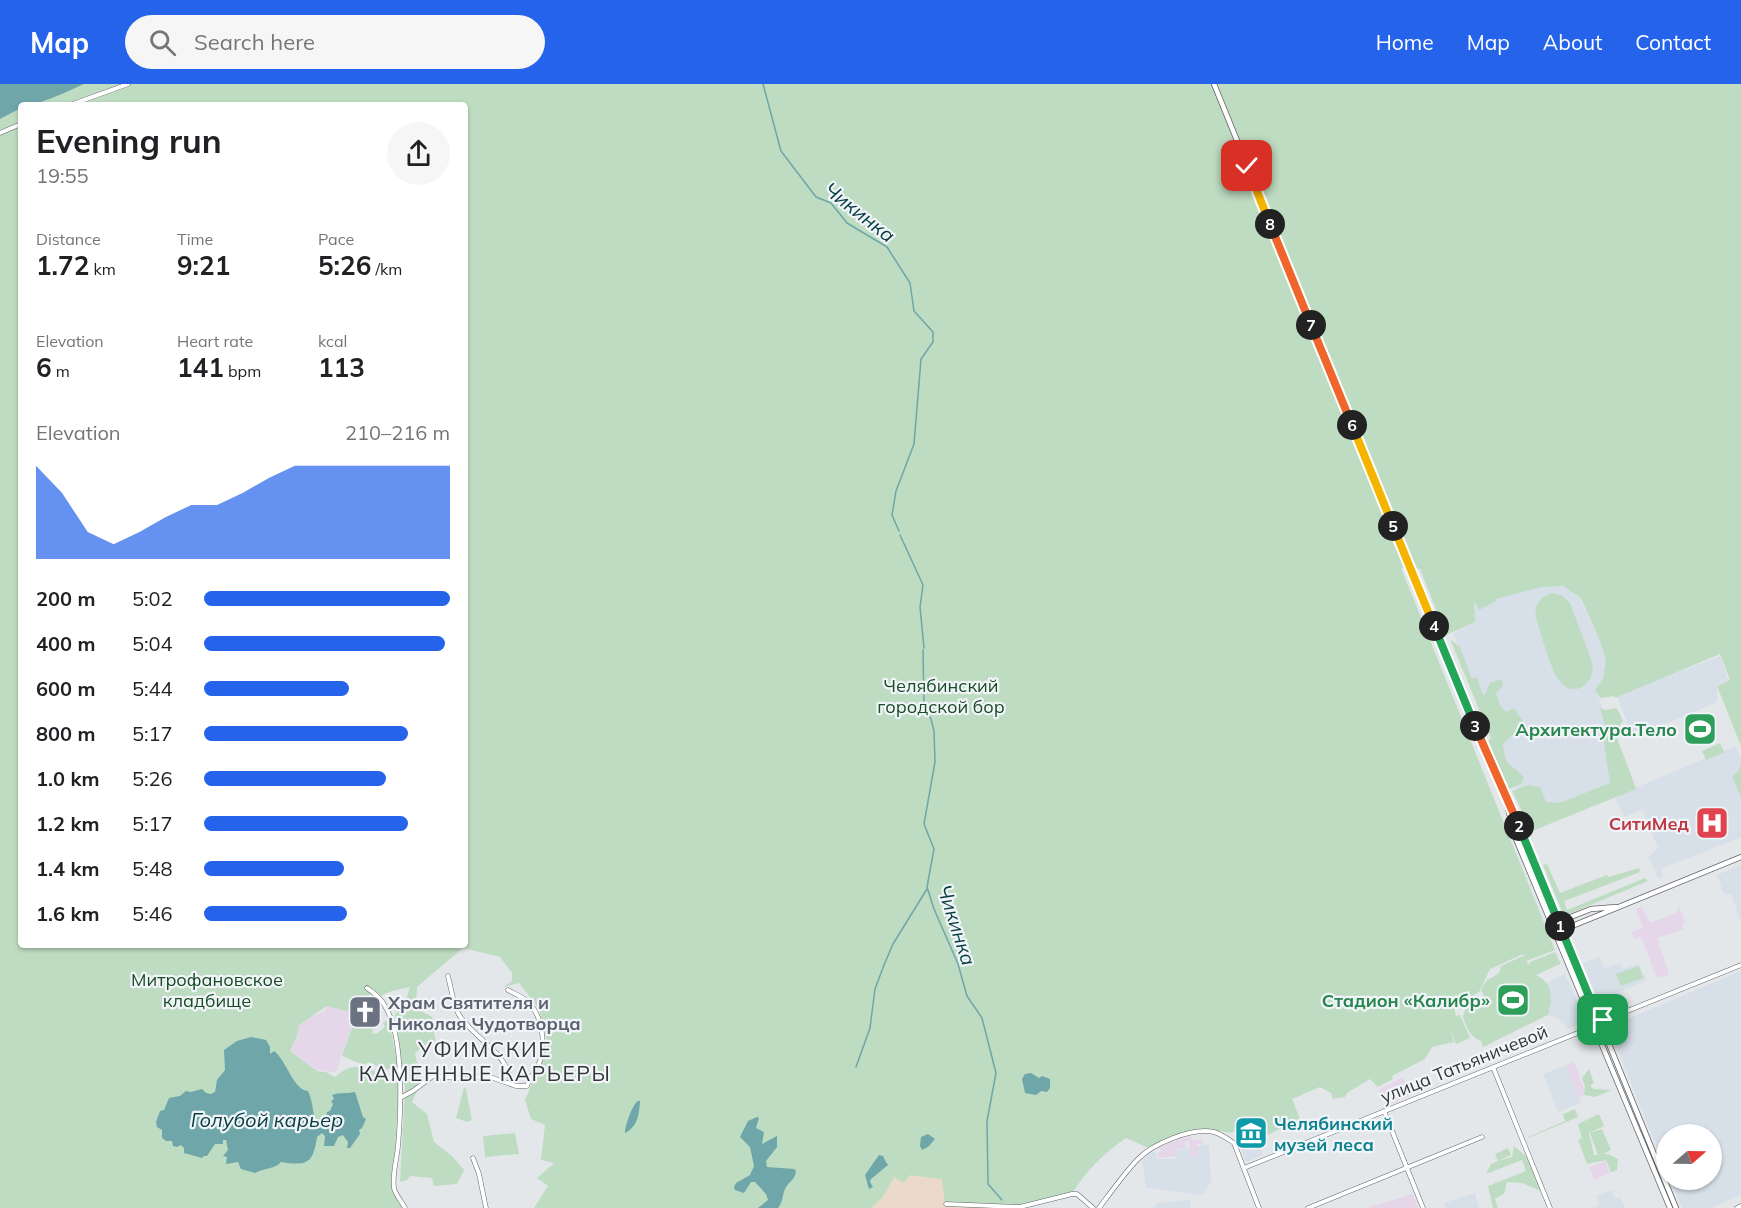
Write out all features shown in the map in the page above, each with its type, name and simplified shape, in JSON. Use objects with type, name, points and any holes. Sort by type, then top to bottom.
[{"type":"main road","points":[[1214,84],[1503,794],[1524,836],[1554,911],[1559,931]]},
{"type":"main road","points":[[1503,794],[1516,839],[1559,931],[1676,1208]]},
{"type":"main road","points":[[1559,931],[1741,858]]},
{"type":"main road","points":[[1554,911],[1560,917],[1568,918],[1596,908],[1618,907]]},
{"type":"main road","points":[[1598,1024],[1670,1208]]},
{"type":"street","points":[[78,102],[128,84]]},
{"type":"street","points":[[0,133],[18,125]]},
{"type":"street","name":"улица Татьяничевой","points":[[1244,1168],[1741,965]]},
{"type":"street","points":[[448,976],[459,1014],[503,1061],[511,1078],[511,1084]]},
{"type":"street","points":[[367,988],[378,996],[386,1006],[391,1018],[400,1068],[394,1188],[405,1208]]},
{"type":"street","points":[[400,1098],[433,1076],[467,1079],[487,1076],[516,1086],[527,1086],[540,1061],[544,1039],[533,1008],[527,1001],[508,990]]},
{"type":"street","points":[[1493,1067],[1550,1208]]},
{"type":"street","points":[[1384,1111],[1423,1208]]},
{"type":"street","points":[[1099,1208],[1144,1153],[1187,1133],[1212,1131],[1234,1143],[1259,1208]]},
{"type":"street","points":[[1308,1208],[1482,1137]]},
{"type":"street","points":[[473,1158],[486,1208]]},
{"type":"street","points":[[946,1204],[1020,1207],[1077,1194],[1093,1208]]},
{"type":"street","points":[[1737,1208],[1741,1206]]},
{"type":"shaded area","points":[[1563,586],[1580,598],[1600,641],[1606,661],[1603,678],[1595,690],[1635,788],[1735,746],[1741,759],[1741,837],[1663,868],[1661,871],[1663,876],[1658,878],[1649,857],[1658,848],[1642,809],[1624,817],[1615,796],[1532,829],[1453,633],[1475,622],[1474,600],[1496,599],[1542,587]]},
{"type":"shaded area","points":[[1720,656],[1728,680],[1717,685],[1717,702],[1633,738],[1617,696]]},
{"type":"shaded area","points":[[1741,865],[1741,922],[1731,894],[1727,895],[1723,892],[1717,875]]},
{"type":"shaded area","points":[[1642,907],[1650,923],[1677,912],[1680,908],[1685,922],[1682,924],[1684,929],[1657,938],[1669,974],[1666,976],[1657,978],[1641,937],[1634,939],[1632,932],[1643,927],[1636,909]]},
{"type":"shaded area","points":[[1599,957],[1605,968],[1620,963],[1623,969],[1638,964],[1647,980],[1622,991],[1626,1005],[1603,1014],[1583,963]]},
{"type":"shaded area","points":[[1741,971],[1741,1195],[1710,1208],[1682,1208],[1675,1190],[1722,1190],[1722,1124],[1656,1124],[1656,1146],[1609,1027]]},
{"type":"shaded area","points":[[1565,974],[1586,1021],[1567,1029],[1559,1019],[1548,1015],[1551,1005],[1547,983]]},
{"type":"shaded area","points":[[328,1005],[356,1014],[336,1072],[316,1070],[291,1051],[299,1025],[312,1016],[324,1012]]},
{"type":"shaded area","points":[[1574,1062],[1586,1094],[1579,1097],[1566,1065]]},
{"type":"shaded area","points":[[1566,1065],[1581,1102],[1558,1112],[1543,1074]]},
{"type":"shaded area","points":[[1403,1077],[1411,1095],[1385,1106],[1383,1096],[1378,1090]]},
{"type":"shaded area","points":[[1248,1117],[1263,1154],[1246,1162],[1233,1127]]},
{"type":"shaded area","points":[[1191,1136],[1192,1140],[1203,1140],[1203,1144],[1197,1144],[1198,1157],[1191,1156],[1189,1141],[1184,1142],[1186,1148],[1177,1149],[1177,1156],[1159,1158],[1156,1154],[1161,1151],[1160,1148],[1169,1143]]},
{"type":"shaded area","points":[[1209,1144],[1211,1182],[1202,1195],[1146,1188],[1142,1158],[1155,1151],[1157,1159],[1176,1159],[1179,1150]]},
{"type":"shaded area","points":[[1605,1161],[1610,1173],[1594,1180],[1589,1167]]},
{"type":"shaded area","points":[[945,1172],[950,1194],[946,1205],[1004,1208],[854,1208],[879,1175]]},
{"type":"shaded area","points":[[1612,1190],[1615,1199],[1620,1197],[1625,1208],[1595,1208],[1599,1204],[1596,1196]]},
{"type":"shaded area","points":[[1475,1193],[1479,1208],[1445,1208],[1444,1203]]},
{"type":"shaded area","points":[[1413,1194],[1418,1208],[1367,1208],[1372,1206]]},
{"type":"shaded area","points":[[1190,1200],[1190,1208],[1153,1208],[1158,1203]]},
{"type":"green space","name":"Челябинский городской бор","points":[[84,84],[1741,84],[1741,746],[1717,686],[1730,680],[1720,654],[1615,698],[1614,696],[1600,698],[1595,690],[1603,678],[1606,661],[1600,641],[1581,598],[1563,586],[1542,587],[1496,599],[1479,610],[1474,601],[1475,622],[1446,635],[1420,569],[1401,568],[1555,950],[1526,961],[1529,965],[1530,962],[1555,952],[1560,962],[1536,975],[1542,978],[1549,987],[1551,1003],[1548,1015],[1483,1047],[1481,1041],[1471,1034],[1466,1025],[1463,1017],[1467,1004],[1484,996],[1481,990],[1486,981],[1499,973],[1501,966],[1525,957],[1523,954],[1490,969],[1479,992],[1454,1008],[1456,1016],[1460,1015],[1470,1038],[1456,1044],[1449,1027],[1454,1042],[1432,1047],[1425,1059],[1392,1076],[1393,1079],[1378,1087],[1370,1079],[1347,1093],[1345,1097],[1333,1099],[1331,1093],[1320,1087],[1292,1099],[1300,1119],[1257,1140],[1249,1120],[1232,1133],[1220,1131],[1185,1133],[1151,1149],[1126,1138],[1096,1162],[1073,1192],[1020,1205],[945,1202],[942,1179],[910,1175],[904,1183],[894,1177],[882,1198],[871,1208],[534,1208],[548,1186],[537,1178],[554,1163],[541,1160],[545,1125],[531,1119],[525,1100],[548,1045],[539,1009],[519,983],[503,987],[512,981],[512,973],[500,957],[463,948],[468,948],[468,102],[37,102]]},
{"type":"green space","name":"Челябинский городской бор","points":[[18,110],[18,948],[463,948],[417,987],[416,1008],[432,1017],[436,1045],[426,1045],[415,1053],[421,1082],[412,1102],[427,1114],[434,1142],[452,1156],[464,1170],[457,1184],[434,1186],[432,1178],[410,1176],[407,1180],[400,1182],[405,1087],[395,1014],[404,1006],[410,987],[380,996],[378,993],[369,995],[356,1015],[327,1006],[299,1025],[290,1051],[317,1071],[326,1072],[335,1077],[343,1071],[359,1067],[375,1071],[399,1083],[393,1189],[404,1208],[0,1208],[0,119]]},
{"type":"green space","points":[[1552,593],[1563,596],[1570,603],[1592,662],[1591,677],[1582,687],[1576,689],[1564,686],[1555,674],[1536,618],[1538,602]]},
{"type":"green space","points":[[1450,639],[1460,647],[1472,679],[1477,677],[1482,693],[1485,695],[1490,683],[1502,679],[1503,686],[1496,693],[1500,706],[1506,712],[1514,708],[1529,731],[1517,731],[1503,744],[1508,762],[1524,778],[1521,784],[1507,790],[1487,743],[1491,738]]},
{"type":"green space","points":[[1600,708],[1604,710],[1617,708],[1623,721],[1615,732],[1636,789],[1532,831],[1512,791],[1528,785],[1540,787],[1546,802],[1560,803],[1610,783],[1604,743],[1605,726]]},
{"type":"green space","points":[[1720,743],[1724,752],[1706,760],[1702,751]]},
{"type":"green space","points":[[1741,765],[1741,798],[1732,776],[1738,772]]},
{"type":"green space","points":[[1547,864],[1560,893],[1607,875],[1608,877],[1639,868],[1640,872],[1564,901],[1567,910],[1645,878],[1648,881],[1564,916],[1543,865]]},
{"type":"green space","points":[[1639,966],[1643,978],[1621,986],[1616,974]]},
{"type":"green space","points":[[389,1019],[398,1067],[384,1070],[369,1062],[364,1065],[342,1056],[354,1022],[367,1021],[374,1024],[372,1033],[376,1034],[385,1027],[383,1023]]},
{"type":"green space","points":[[1589,1069],[1594,1083],[1590,1086],[1594,1089],[1612,1090],[1595,1097],[1584,1095],[1585,1087],[1582,1078]]},
{"type":"green space","points":[[464,1087],[472,1120],[467,1122],[456,1118]]},
{"type":"green space","points":[[1575,1109],[1578,1117],[1528,1138],[1565,1121],[1563,1114]]},
{"type":"green space","points":[[1599,1114],[1604,1126],[1589,1133],[1594,1155],[1598,1155],[1590,1133],[1602,1129],[1611,1150],[1603,1154],[1618,1159],[1617,1170],[1611,1172],[1606,1160],[1587,1164],[1578,1140],[1582,1138],[1578,1124]]},
{"type":"green space","points":[[515,1133],[519,1154],[485,1157],[483,1136]]},
{"type":"green space","points":[[1514,1146],[1527,1157],[1541,1191],[1522,1183],[1507,1182],[1504,1194],[1495,1199],[1498,1208],[1493,1208],[1488,1186],[1526,1171],[1522,1160],[1486,1174],[1491,1164],[1512,1157]]},
{"type":"green space","points":[[1508,1148],[1511,1155],[1498,1161],[1495,1154]]},
{"type":"water","points":[[0,84],[84,84],[45,100],[18,102],[18,110],[0,119]]},
{"type":"water","name":"Голубой карьер","points":[[251,1037],[266,1040],[270,1047],[270,1054],[274,1051],[298,1086],[308,1091],[319,1128],[324,1125],[327,1112],[333,1104],[332,1095],[355,1092],[363,1117],[366,1119],[359,1130],[360,1134],[350,1148],[347,1148],[348,1142],[343,1135],[338,1137],[334,1146],[324,1146],[325,1136],[322,1133],[317,1137],[311,1158],[307,1161],[297,1164],[281,1162],[255,1173],[241,1169],[238,1162],[226,1164],[227,1157],[223,1156],[228,1150],[226,1140],[223,1140],[223,1144],[215,1144],[207,1156],[202,1158],[184,1153],[181,1145],[173,1146],[172,1141],[162,1138],[162,1130],[157,1127],[156,1122],[169,1098],[180,1096],[186,1091],[202,1089],[206,1093],[215,1092],[217,1080],[225,1070],[224,1050],[237,1041]]},
{"type":"water","points":[[1031,1073],[1039,1078],[1042,1076],[1050,1079],[1050,1088],[1047,1092],[1041,1091],[1036,1095],[1025,1093],[1022,1079],[1025,1074]]},
{"type":"water","points":[[640,1101],[637,1120],[633,1127],[625,1133],[629,1116]]},
{"type":"water","points":[[759,1118],[756,1128],[764,1132],[762,1144],[777,1136],[777,1147],[766,1161],[767,1167],[796,1171],[785,1189],[778,1208],[758,1208],[768,1200],[766,1194],[755,1182],[751,1182],[744,1193],[735,1190],[734,1187],[736,1183],[750,1175],[754,1166],[750,1147],[740,1137],[748,1121]]},
{"type":"water","points":[[928,1134],[935,1139],[922,1150],[921,1137]]},
{"type":"water","points":[[879,1155],[883,1156],[889,1164],[871,1179],[873,1187],[869,1189],[865,1175]]},
{"type":"waterway","name":"Чикинка","points":[[763,84],[781,151],[816,197],[831,203],[847,223],[887,247],[910,283],[914,311],[933,332],[933,342],[921,359],[914,444],[896,491],[892,515],[899,531]]},
{"type":"waterway","name":"Чикинка","points":[[900,535],[923,585],[920,607],[924,648]]},
{"type":"waterway","name":"Чикинка","points":[[923,650],[924,707],[931,719],[934,731],[935,762],[924,824],[934,849],[927,887],[958,964],[967,996],[982,1018],[996,1073],[987,1121],[988,1184],[1002,1200]]},
{"type":"waterway","points":[[856,1067],[870,1028],[875,989],[884,965],[893,944],[927,889]]},
{"type":"place","name":"Архитектура.Тело","points":[[1700,729]]},
{"type":"place","name":"СитиМед","points":[[1712,823]]},
{"type":"place","name":"Стадион «Калибр»","points":[[1513,1000]]},
{"type":"place","name":"Храм Святителя и Николая Чудотворца","points":[[365,1012]]},
{"type":"place","name":"Челябинский музей леса","points":[[1251,1133]]},
{"type":"district","name":"УФИМСКИЕ КАМЕННЫЕ КАРЬЕРЫ","points":[[485,1061]]},
{"type":"route","points":[[1247,166],[1503,794],[1524,836],[1600,1023],[1603,1020]]},
{"type":"park label","name":"Митрофановское кладбище","points":[[207,989]]}]
